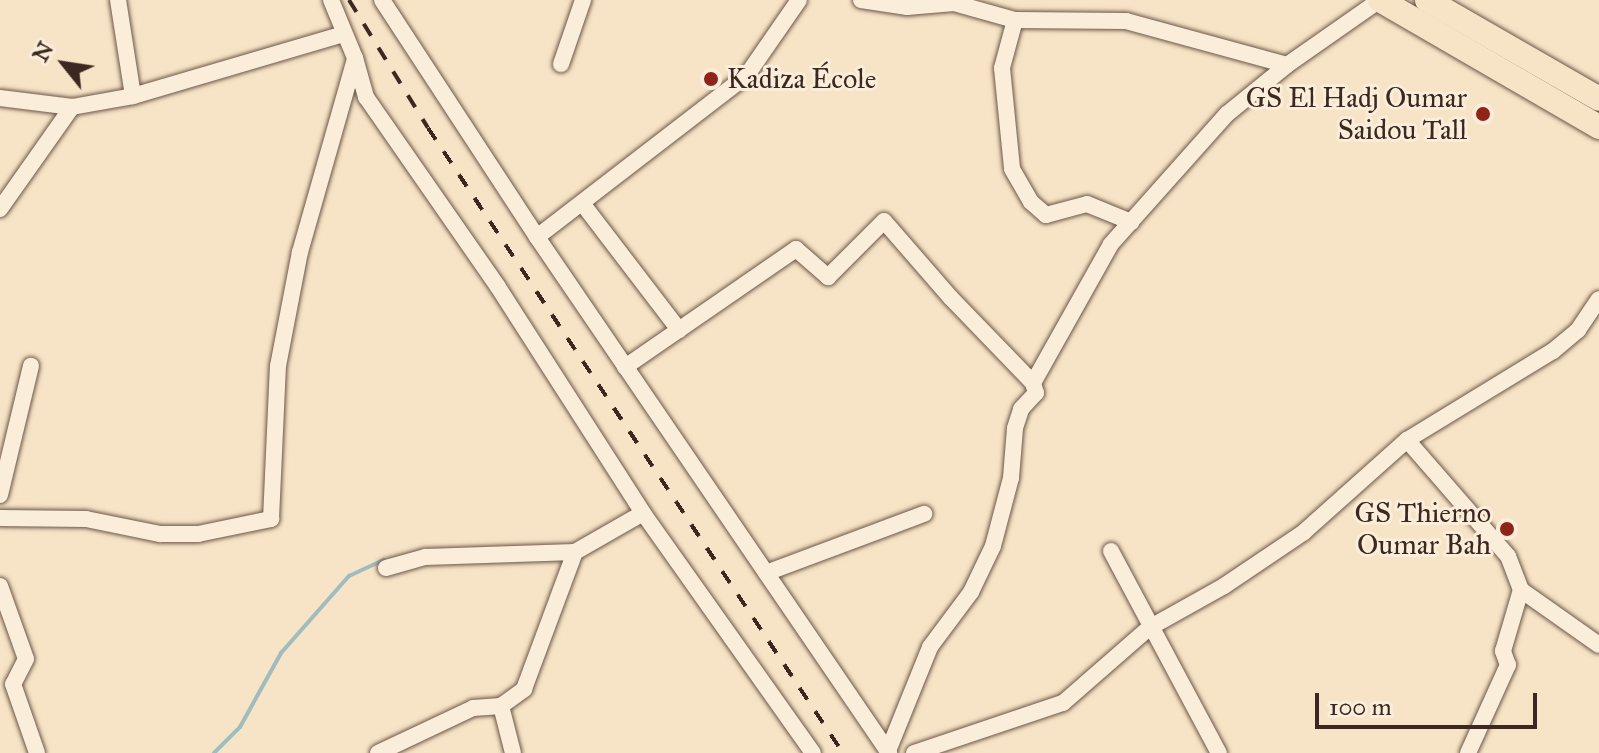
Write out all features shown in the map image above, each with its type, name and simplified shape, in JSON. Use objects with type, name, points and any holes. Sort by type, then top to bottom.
[{"type":"main road","points":[[1380,0],[1596,121]]},
{"type":"main road","points":[[1427,0],[1596,121]]},
{"type":"street","points":[[118,0],[133,96]]},
{"type":"street","points":[[331,0],[355,58],[366,97],[498,287],[643,513],[813,753]]},
{"type":"street","points":[[382,0],[537,237],[888,752]]},
{"type":"street","points":[[561,64],[583,0]]},
{"type":"street","points":[[537,237],[747,75],[799,0]]},
{"type":"street","points":[[861,0],[907,7],[954,3],[1015,20],[1126,21],[1287,65]]},
{"type":"street","points":[[1033,383],[1111,244],[1227,114],[1287,65],[1380,0]]},
{"type":"street","points":[[1015,20],[1002,68],[1012,169],[1031,202],[1046,215],[1087,204],[1131,222]]},
{"type":"street","points":[[0,98],[72,107],[133,96],[344,34]]},
{"type":"street","points":[[0,518],[86,519],[160,534],[198,534],[271,519],[281,352],[300,252],[355,58]]},
{"type":"street","points":[[0,209],[72,107]]},
{"type":"street","points":[[582,203],[679,330]]},
{"type":"street","points":[[625,367],[796,249],[828,277],[884,221],[951,298],[1033,383],[1036,393],[1021,409],[1015,428],[1011,478],[993,546],[971,592],[930,647],[888,752]]},
{"type":"street","points":[[914,753],[1063,703],[1149,628],[1224,586],[1304,532],[1407,440],[1553,351],[1578,330],[1599,299]]},
{"type":"street","points":[[0,495],[31,366]]},
{"type":"street","points":[[1407,440],[1508,556],[1521,590],[1599,645]]},
{"type":"street","points":[[0,506],[0,526]]},
{"type":"street","points":[[386,568],[425,557],[575,552],[643,513]]},
{"type":"street","points":[[766,573],[924,514]]},
{"type":"street","points":[[1111,551],[1149,628],[1219,753]]},
{"type":"street","points":[[378,753],[473,708],[501,706],[524,689],[575,552]]},
{"type":"street","points":[[0,586],[26,659],[13,684],[37,753]]},
{"type":"street","points":[[1468,753],[1508,665],[1503,651],[1521,590]]},
{"type":"street","points":[[501,706],[513,753]]},
{"type":"waterway","points":[[214,753],[240,727],[281,653],[349,576],[383,560]]},
{"type":"railway","points":[[349,0],[428,128],[843,753]]},
{"type":"place","name":"Kadiza École","points":[[711,79]]},
{"type":"place","name":"GS El Hadj Oumar Saidou Tall","points":[[1483,114]]},
{"type":"place","name":"GS Thierno Oumar Bah","points":[[1507,529]]}]
